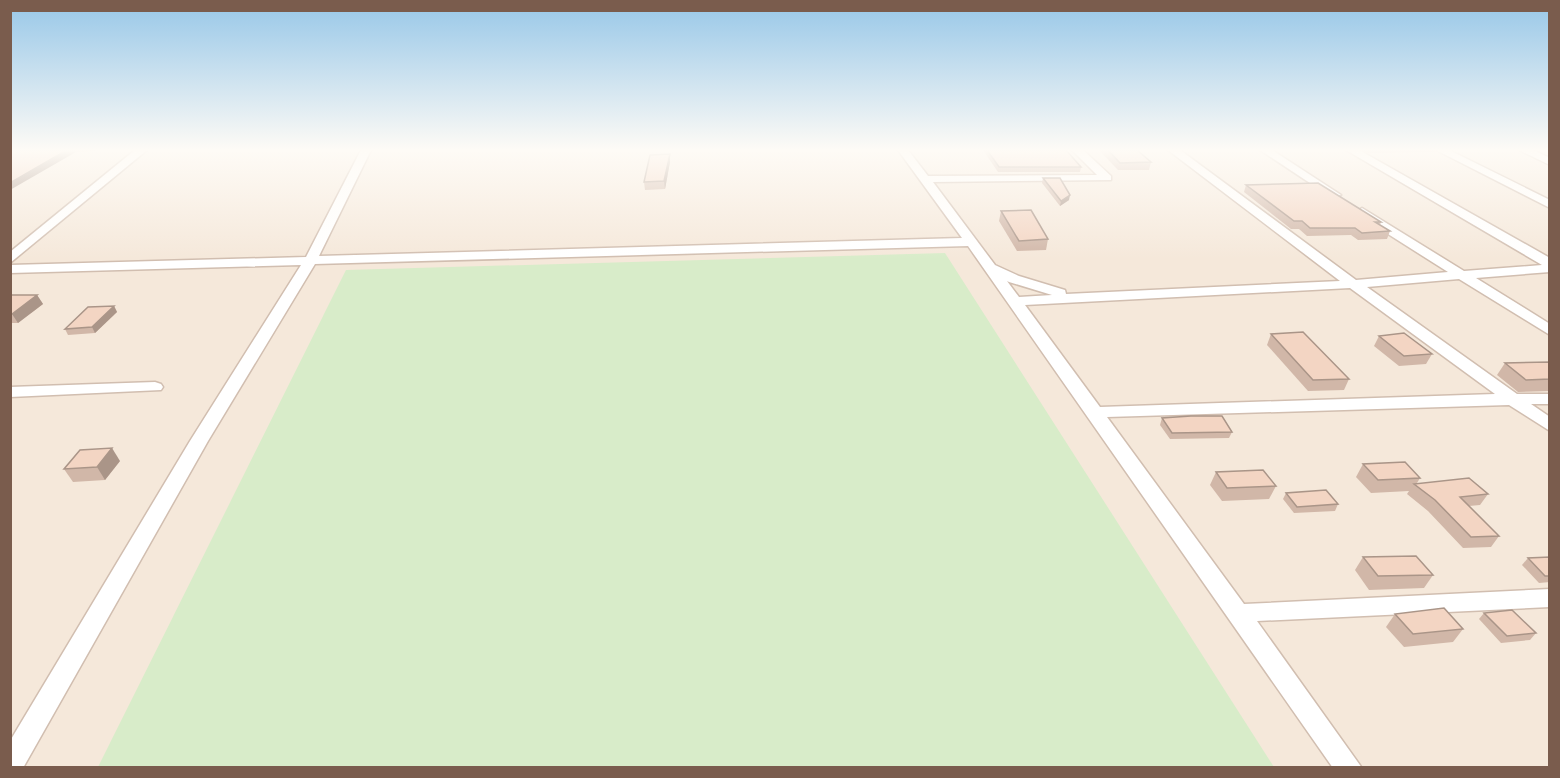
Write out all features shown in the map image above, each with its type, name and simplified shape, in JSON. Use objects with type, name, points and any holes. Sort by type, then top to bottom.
[{"type":"street","points":[[10,259],[98,186]]},
{"type":"street","points":[[10,766],[199,441],[311,261],[348,186]]},
{"type":"street","points":[[929,186],[1015,301],[1349,768]]},
{"type":"street","points":[[1222,186],[1550,426]]},
{"type":"street","points":[[1322,186],[1550,331]]},
{"type":"street","points":[[1413,186],[1550,266]]},
{"type":"street","points":[[1513,186],[1550,205]]},
{"type":"street","points":[[10,269],[971,242]]},
{"type":"street","points":[[912,244],[959,251],[1014,279],[1041,289],[1111,298]]},
{"type":"street","points":[[1015,301],[1111,298],[1353,284],[1550,266]]},
{"type":"street","points":[[10,392],[155,387]]},
{"type":"street","points":[[1095,412],[1550,399]]},
{"type":"street","points":[[1238,613],[1550,598]]},
{"type":"shaded area","points":[[11,186],[1549,186],[1549,767],[11,767]]},
{"type":"green space","points":[[945,253],[1274,767],[98,767],[346,270]]},
{"type":"building","points":[[1050,186],[1065,186],[1070,195],[1061,201]]},
{"type":"building","points":[[1248,186],[1323,186],[1381,222],[1375,222],[1390,231],[1362,233],[1355,228],[1310,228],[1302,221],[1294,221]]},
{"type":"building","points":[[1031,210],[1048,239],[1019,241],[1001,211]]},
{"type":"building","points":[[10,295],[37,295],[10,314]]},
{"type":"building","points":[[114,306],[92,327],[65,329],[88,307]]},
{"type":"building","points":[[1303,332],[1349,379],[1313,380],[1271,334]]},
{"type":"building","points":[[1404,333],[1432,354],[1404,356],[1379,336]]},
{"type":"building","points":[[1550,362],[1550,379],[1526,380],[1505,363]]},
{"type":"building","points":[[1222,416],[1232,432],[1172,433],[1162,418]]},
{"type":"building","points":[[112,448],[97,467],[64,469],[80,450]]},
{"type":"building","points":[[1405,462],[1420,478],[1378,480],[1363,464]]},
{"type":"building","points":[[1263,470],[1276,486],[1227,488],[1216,472]]},
{"type":"building","points":[[1469,478],[1488,494],[1460,497],[1499,536],[1471,537],[1435,500],[1414,484]]},
{"type":"building","points":[[1326,490],[1338,504],[1297,507],[1286,493]]},
{"type":"building","points":[[1416,556],[1433,575],[1378,576],[1363,557]]},
{"type":"building","points":[[1550,557],[1550,576],[1545,576],[1528,558]]},
{"type":"building","points":[[1444,608],[1463,629],[1413,634],[1395,614]]},
{"type":"building","points":[[1512,610],[1536,633],[1507,636],[1484,613]]}]
